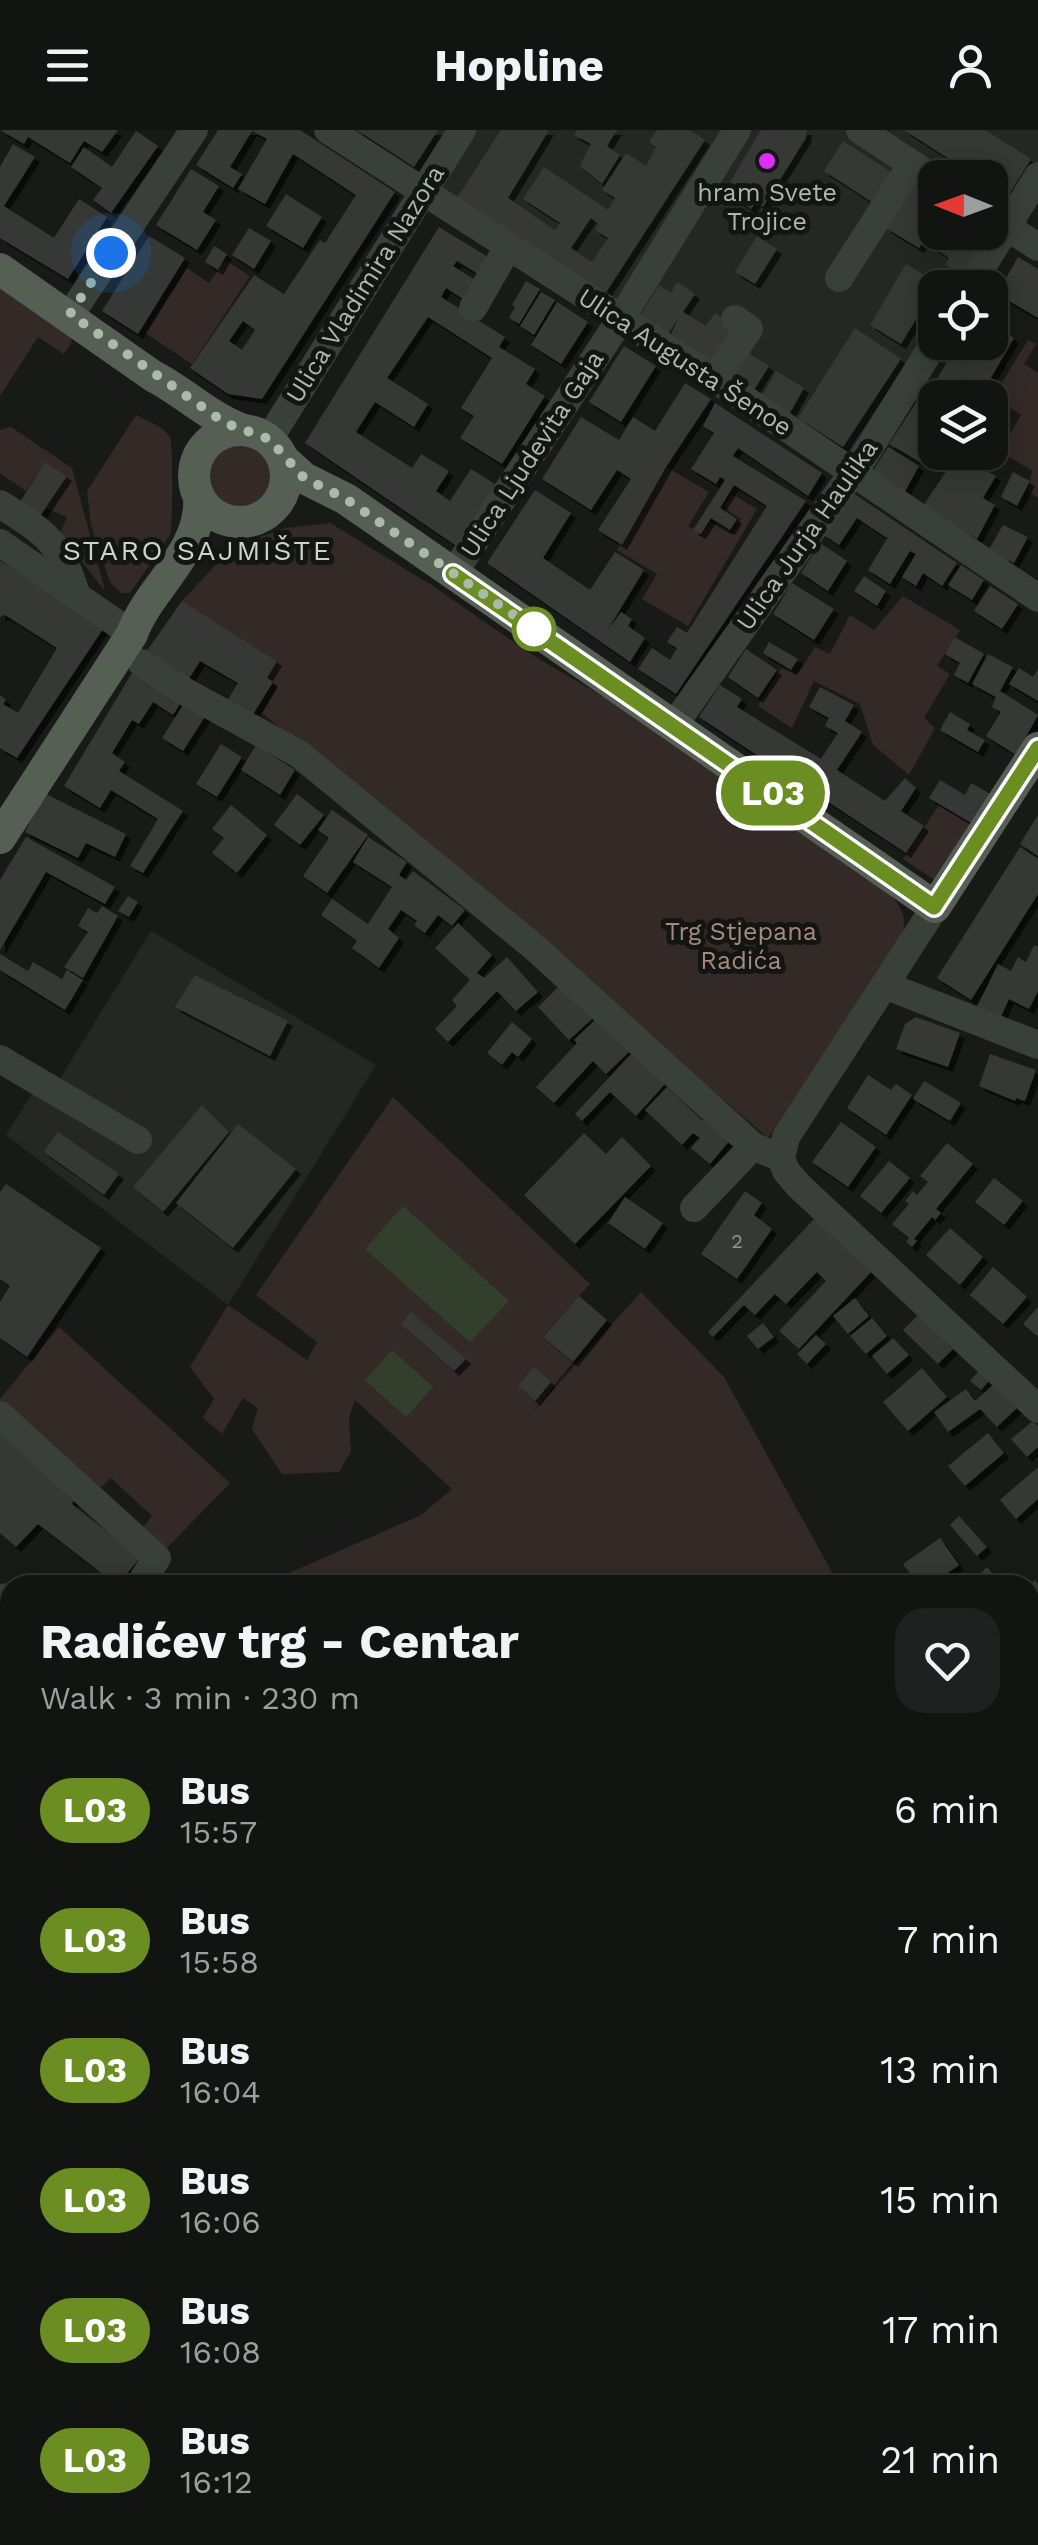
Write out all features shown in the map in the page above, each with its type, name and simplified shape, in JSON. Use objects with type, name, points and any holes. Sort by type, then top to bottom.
[{"type":"main road","points":[[0,269],[70,314],[153,376],[177,388],[225,423],[265,442],[304,478],[346,499],[934,907],[1038,748]]},
{"type":"main road","points":[[137,648],[141,611],[193,537],[200,513],[194,470],[198,440],[188,416],[153,376]]},
{"type":"main road","points":[[198,457],[216,436],[265,442]]},
{"type":"main road","points":[[0,838],[137,648],[153,618],[218,536],[274,507],[286,484],[265,442]]},
{"type":"main road","points":[[199,496],[216,515],[240,522]]},
{"type":"main road","points":[[274,507],[320,504],[371,519]]},
{"type":"street","points":[[70,314],[194,130]]},
{"type":"street","name":"Ulica Augusta Šenoe","points":[[328,130],[715,379],[1038,598]]},
{"type":"street","name":"Ulica Vladimira Nazora","points":[[265,442],[462,130]]},
{"type":"street","name":"Ulica Ljudevita Gaja","points":[[453,574],[620,320],[736,130]]},
{"type":"street","points":[[860,130],[918,169]]},
{"type":"street","points":[[1008,210],[1038,176]]},
{"type":"street","points":[[839,278],[918,178]]},
{"type":"street","points":[[1008,228],[1038,247]]},
{"type":"street","points":[[473,308],[508,246]]},
{"type":"street","points":[[715,379],[748,329],[735,319]]},
{"type":"street","name":"Ulica Jurja Haulika","points":[[674,724],[852,473],[924,360]]},
{"type":"street","points":[[0,504],[54,542],[66,560],[76,593]]},
{"type":"street","points":[[0,543],[76,593],[184,690],[299,754],[534,947],[753,1146],[780,1158]]},
{"type":"street","points":[[934,907],[887,986],[786,1137],[780,1158],[799,1186],[1038,1409]]},
{"type":"street","points":[[887,986],[1038,1046]]},
{"type":"street","points":[[0,1059],[138,1140]]},
{"type":"street","points":[[694,1208],[753,1146]]},
{"type":"street","points":[[0,1414],[157,1558],[146,1575]]},
{"type":"shaded area","points":[[328,130],[1038,130],[1038,176],[1008,224],[1008,160],[918,160],[918,250],[992,250],[980,270],[918,270],[918,360],[924,360],[852,473]]},
{"type":"shaded area","points":[[151,931],[376,1065],[228,1305],[6,1135],[39,1083],[53,1090]]},
{"type":"shaded area","points":[[403,1206],[509,1301],[470,1342],[365,1249]]},
{"type":"shaded area","points":[[392,1350],[433,1387],[406,1417],[365,1380]]},
{"type":"green space","points":[[225,260],[250,276],[192,364],[145,333],[187,268],[209,283]]},
{"type":"green space","points":[[0,280],[72,335],[64,354],[38,337],[0,396]]},
{"type":"green space","points":[[1028,340],[1036,344],[1024,364],[1038,373],[1038,498],[1028,492],[1032,471],[1008,456],[1008,437],[1021,415],[1008,407],[1008,380],[1003,380]]},
{"type":"green space","points":[[136,415],[170,437],[171,528],[130,593],[121,593],[110,582],[91,525],[87,491]]},
{"type":"green space","points":[[11,427],[72,468],[105,591],[60,534],[67,517],[46,508],[67,476],[45,462],[26,491],[0,473],[0,430]]},
{"type":"green space","points":[[240,443],[253,445],[263,453],[271,463],[271,489],[263,499],[253,507],[240,509],[227,507],[217,499],[209,489],[207,476],[209,463],[217,453],[227,445]]},
{"type":"green space","points":[[666,467],[709,492],[688,526],[702,535],[710,522],[732,535],[741,519],[724,508],[732,494],[757,509],[688,626],[642,599],[657,574],[617,550]]},
{"type":"green space","name":"Trg Stjepana Radića","points":[[330,523],[433,586],[531,654],[639,718],[895,900],[904,922],[900,941],[849,1023],[768,1138],[524,929],[262,713],[277,686],[267,678],[277,661],[182,601],[233,546],[286,528]]},
{"type":"green space","points":[[903,596],[960,630],[937,666],[950,674],[924,718],[935,728],[909,775],[873,745],[860,704],[814,681],[792,728],[758,706],[781,668],[798,674],[815,647],[830,654],[850,615],[874,630]]},
{"type":"green space","points":[[939,805],[984,832],[947,888],[903,859]]},
{"type":"green space","points":[[393,1097],[590,1284],[543,1336],[573,1362],[531,1414],[641,1292],[724,1377],[833,1575],[285,1575],[421,1515],[452,1489],[355,1400],[349,1417],[351,1451],[339,1472],[282,1474],[252,1429],[258,1408],[243,1398],[222,1434],[203,1418],[214,1399],[190,1367],[228,1305],[307,1360],[317,1342],[256,1295]]},
{"type":"green space","points":[[59,1327],[230,1483],[157,1558],[135,1537],[152,1516],[111,1478],[98,1490],[0,1406],[0,1399]]},
{"type":"building","points":[[0,130],[118,130],[102,152],[84,141],[70,163],[28,137],[24,144]]},
{"type":"building","points":[[218,130],[300,130],[395,192],[262,399],[228,394],[190,368],[254,275],[284,294],[320,240],[325,243],[356,195],[293,154],[265,204],[238,189],[267,139],[252,131],[230,167],[242,174],[233,188],[196,165]],"holes":[[[243,321],[255,330],[242,350],[229,341]]]},
{"type":"building","points":[[357,130],[438,130],[414,167]]},
{"type":"building","points":[[501,130],[549,130],[508,198],[555,230],[560,223],[523,199],[544,167],[608,210],[615,198],[602,190],[626,153],[646,166],[656,147],[649,142],[657,130],[690,130],[705,140],[605,294],[457,198]],"holes":[[[591,218],[598,224],[595,230],[608,238],[592,262],[571,248]]]},
{"type":"building","points":[[577,130],[617,130],[607,146],[620,155],[602,184],[580,166],[591,144],[574,135]]},
{"type":"building","name":"hram Svete Trojice","points":[[761,130],[807,130],[806,138],[763,207],[756,202],[751,209],[734,198],[738,191],[728,185]]},
{"type":"building","points":[[904,130],[985,130],[1031,159],[1008,196],[1008,160],[951,160]]},
{"type":"building","points":[[136,131],[158,146],[111,213],[93,200],[102,188],[71,167],[84,147],[112,167]]},
{"type":"building","points":[[843,141],[894,174],[875,204],[824,171]]},
{"type":"building","points":[[13,144],[35,157],[4,206],[54,238],[79,199],[107,217],[68,279],[0,238],[0,167]]},
{"type":"building","points":[[191,169],[219,186],[203,212],[216,220],[197,250],[156,225]]},
{"type":"building","points":[[916,181],[918,182],[918,247],[886,228]]},
{"type":"building","points":[[286,194],[322,217],[303,248],[266,226]]},
{"type":"building","points":[[439,227],[496,262],[486,279],[457,261],[453,266],[483,285],[471,304],[446,288],[441,297],[505,337],[499,347],[535,369],[526,384],[545,396],[502,464],[460,438],[474,416],[461,408],[492,358],[428,317],[387,378],[428,404],[414,427],[375,402],[356,432],[412,468],[421,454],[449,471],[436,491],[450,501],[471,469],[498,486],[458,547],[305,443]]},
{"type":"building","points":[[249,228],[271,241],[254,269],[232,255]]},
{"type":"building","points":[[149,236],[185,258],[138,334],[102,311]]},
{"type":"building","points":[[757,236],[777,249],[755,284],[735,272]]},
{"type":"building","points":[[214,246],[227,254],[218,270],[205,262]]},
{"type":"building","points":[[937,250],[980,250],[967,270],[953,270],[945,265],[949,258]]},
{"type":"building","points":[[1018,257],[1038,269],[1038,318],[1008,300],[1008,275]]},
{"type":"building","points":[[906,264],[918,271],[918,316],[901,344],[870,325]]},
{"type":"building","points":[[526,281],[540,289],[519,324],[509,318]]},
{"type":"building","points":[[677,282],[695,294],[683,312],[706,326],[715,313],[742,331],[718,368],[669,337],[680,316],[667,336],[639,318],[659,285],[671,293]]},
{"type":"building","points":[[541,292],[555,300],[534,335],[520,326]]},
{"type":"building","points":[[557,302],[588,322],[561,364],[531,345]]},
{"type":"building","points":[[855,328],[901,359],[843,447],[798,418]]},
{"type":"building","points":[[624,346],[656,366],[621,422],[589,402]]},
{"type":"building","points":[[742,349],[769,366],[754,390],[727,373]]},
{"type":"building","points":[[948,360],[1001,360],[990,380],[937,380]]},
{"type":"building","points":[[776,371],[804,388],[790,413],[762,396]]},
{"type":"building","points":[[685,383],[711,399],[666,467],[622,545],[598,530],[631,479],[617,470],[591,510],[542,479],[581,417],[619,440],[633,417],[655,431]]},
{"type":"building","points":[[918,400],[918,461],[889,444]]},
{"type":"building","points":[[715,403],[822,473],[808,496],[738,448],[733,456],[806,501],[676,694],[638,669],[652,648],[670,660],[677,648],[667,642],[677,627],[687,633],[767,506],[734,485],[720,508],[737,519],[730,530],[711,518],[701,534],[693,530],[725,480],[720,477],[716,484],[691,469],[714,433],[703,426]]},
{"type":"building","points":[[888,447],[918,465],[903,495],[871,474]]},
{"type":"building","points":[[45,462],[67,476],[30,531],[10,518]]},
{"type":"building","points":[[947,470],[985,470],[996,476],[983,498],[995,505],[977,539],[923,506]]},
{"type":"building","points":[[1013,472],[1030,481],[1017,506],[1001,497]]},
{"type":"building","points":[[535,490],[571,513],[543,558],[590,590],[615,552],[644,570],[607,631],[621,612],[632,619],[628,626],[645,638],[630,662],[487,563]]},
{"type":"building","points":[[853,493],[957,563],[942,586],[923,573],[916,586],[902,577],[916,554],[910,551],[890,584],[868,570],[893,529],[887,538],[857,518],[839,545],[824,535]]},
{"type":"building","points":[[1003,525],[1028,537],[1014,563],[988,551]]},
{"type":"building","points":[[820,543],[847,561],[828,591],[801,573]]},
{"type":"building","points":[[0,561],[105,626],[17,758],[0,748],[0,695],[6,700],[3,704],[18,713],[57,648],[5,615],[0,617]]},
{"type":"building","points":[[961,565],[984,580],[972,600],[948,585]]},
{"type":"building","points":[[864,576],[886,591],[877,606],[854,591]]},
{"type":"building","points":[[792,583],[834,609],[814,640],[773,614]]},
{"type":"building","points":[[990,586],[1018,604],[1002,629],[974,611]]},
{"type":"building","points":[[182,601],[277,661],[267,678],[273,682],[249,721],[224,706],[238,683],[200,661],[187,682],[144,655]]},
{"type":"building","points":[[955,637],[984,654],[968,683],[954,675],[960,663],[945,654]]},
{"type":"building","points":[[769,642],[798,659],[791,670],[763,653]]},
{"type":"building","points":[[746,649],[777,670],[758,698],[728,677]]},
{"type":"building","points":[[988,654],[1013,667],[1000,691],[1038,715],[1016,755],[986,736],[1001,712],[992,707],[996,697],[972,684]]},
{"type":"building","points":[[138,663],[187,693],[173,715],[153,702],[139,724],[132,720],[112,753],[125,762],[119,771],[183,811],[143,873],[130,866],[158,819],[111,790],[100,808],[64,786]]},
{"type":"building","points":[[1019,668],[1033,677],[1038,669],[1038,701],[1009,684]]},
{"type":"building","points":[[720,685],[742,699],[737,707],[821,759],[838,733],[825,726],[829,718],[809,707],[820,687],[854,705],[845,721],[862,732],[837,770],[885,801],[905,778],[916,788],[901,811],[924,826],[906,853],[699,717]]},
{"type":"building","points":[[187,699],[208,712],[183,751],[162,738]]},
{"type":"building","points":[[950,712],[970,724],[967,730],[985,740],[978,752],[940,730]]},
{"type":"building","points":[[221,744],[242,757],[217,797],[196,784]]},
{"type":"building","points":[[256,745],[295,770],[280,795],[241,770]]},
{"type":"building","points":[[940,780],[965,795],[971,783],[996,797],[978,827],[929,798]]},
{"type":"building","points":[[44,793],[126,834],[115,857],[86,843],[78,858],[25,832]]},
{"type":"building","points":[[297,794],[324,815],[300,845],[274,825]]},
{"type":"building","points":[[231,805],[267,835],[237,873],[212,853],[224,838],[212,829]]},
{"type":"building","points":[[332,810],[368,835],[327,893],[303,876],[329,838],[318,830]]},
{"type":"building","points":[[1038,815],[1038,856],[1020,844]]},
{"type":"building","points":[[26,837],[115,887],[105,904],[46,872],[0,950],[0,880]]},
{"type":"building","points":[[368,837],[407,862],[399,875],[406,880],[413,871],[465,910],[452,926],[438,915],[425,933],[414,925],[417,921],[401,910],[388,929],[399,938],[379,968],[352,948],[357,941],[321,915],[332,899],[368,924],[392,887],[353,862]]},
{"type":"building","points":[[1020,847],[1038,859],[1038,894],[971,1000],[937,978]]},
{"type":"building","points":[[128,896],[138,902],[129,917],[118,911]]},
{"type":"building","points":[[102,906],[118,916],[83,978],[64,967],[88,932],[78,926],[88,908],[97,913]]},
{"type":"building","points":[[458,923],[492,955],[477,973],[484,978],[507,957],[538,992],[516,1011],[497,991],[448,1042],[435,1029],[457,1006],[452,1000],[470,980],[435,948]]},
{"type":"building","points":[[1034,945],[1038,947],[1038,991],[1029,1009],[1009,999],[1000,1019],[977,1007],[998,964],[1011,971],[1018,957],[1026,962]]},
{"type":"building","points":[[0,954],[28,971],[33,962],[62,979],[67,970],[83,980],[65,1010],[0,970]]},
{"type":"building","points":[[195,975],[288,1021],[270,1056],[175,1007]]},
{"type":"building","points":[[561,984],[593,1018],[569,1040],[538,1007]]},
{"type":"building","points":[[916,1017],[960,1033],[948,1067],[896,1049],[905,1024]]},
{"type":"building","points":[[597,1018],[629,1052],[606,1074],[593,1061],[554,1103],[536,1087]]},
{"type":"building","points":[[512,1022],[532,1039],[518,1057],[512,1052],[502,1065],[487,1053]]},
{"type":"building","points":[[631,1054],[665,1084],[636,1116],[610,1092],[582,1121],[575,1114]]},
{"type":"building","points":[[990,1054],[1036,1070],[1025,1101],[1015,1101],[979,1086]]},
{"type":"building","points":[[868,1075],[891,1090],[896,1084],[912,1095],[886,1135],[847,1108]]},
{"type":"building","points":[[924,1081],[961,1103],[950,1121],[913,1099]]},
{"type":"building","points":[[667,1087],[730,1140],[710,1164],[691,1148],[700,1138],[693,1133],[682,1145],[645,1110]]},
{"type":"building","points":[[202,1105],[229,1132],[163,1212],[133,1187]]},
{"type":"building","points":[[841,1122],[876,1147],[848,1187],[812,1162]]},
{"type":"building","points":[[238,1124],[296,1169],[233,1248],[176,1203]]},
{"type":"building","points":[[58,1132],[119,1174],[104,1195],[44,1152]]},
{"type":"building","points":[[584,1133],[606,1154],[622,1137],[651,1166],[575,1244],[524,1195]]},
{"type":"building","points":[[947,1143],[973,1164],[936,1209],[941,1213],[935,1220],[932,1217],[912,1247],[906,1242],[909,1238],[892,1224],[909,1204],[905,1201],[913,1191],[917,1195],[928,1182],[920,1176]]},
{"type":"building","points":[[889,1161],[910,1178],[881,1213],[860,1196]]},
{"type":"building","points":[[994,1178],[1023,1201],[1004,1225],[975,1202]]},
{"type":"building","points":[[6,1184],[101,1248],[27,1357],[0,1338],[0,1302],[10,1286],[0,1279],[0,1192]]},
{"type":"building","points":[[745,1191],[762,1203],[754,1215],[772,1229],[737,1279],[701,1254]]},
{"type":"building","points":[[625,1197],[663,1223],[645,1249],[608,1223]]},
{"type":"building","points":[[815,1218],[871,1272],[799,1349],[779,1331],[826,1281],[817,1272],[786,1304],[775,1294],[755,1315],[744,1305],[713,1337],[708,1332]]},
{"type":"building","points":[[950,1228],[983,1257],[960,1285],[926,1255]]},
{"type":"building","points":[[993,1267],[1027,1297],[1003,1324],[970,1295]]},
{"type":"building","points":[[579,1296],[607,1320],[573,1362],[543,1337]]},
{"type":"building","points":[[855,1298],[869,1316],[848,1334],[833,1316]]},
{"type":"building","points":[[1038,1307],[1038,1337],[1023,1324]]},
{"type":"building","points":[[411,1312],[466,1359],[454,1371],[401,1324]]},
{"type":"building","points":[[918,1315],[953,1349],[938,1364],[903,1330]]},
{"type":"building","points":[[872,1318],[887,1336],[866,1354],[850,1336]]},
{"type":"building","points":[[763,1323],[774,1337],[758,1349],[747,1336]]},
{"type":"building","points":[[816,1335],[826,1344],[807,1364],[797,1354]]},
{"type":"building","points":[[893,1338],[909,1355],[887,1374],[872,1356]]},
{"type":"building","points":[[534,1367],[551,1382],[535,1401],[518,1386]]},
{"type":"building","points":[[922,1368],[947,1397],[908,1431],[883,1402]]},
{"type":"building","points":[[978,1372],[989,1381],[981,1390],[970,1381]]},
{"type":"building","points":[[995,1383],[1017,1408],[997,1427],[980,1409],[948,1432],[934,1412],[966,1389],[975,1401]]},
{"type":"building","points":[[1033,1421],[1038,1426],[1038,1447],[1027,1457],[1011,1439]]},
{"type":"building","points":[[0,1426],[76,1495],[72,1504],[140,1558],[126,1575],[104,1575],[38,1524],[16,1547],[0,1533]]},
{"type":"building","points":[[988,1433],[1004,1453],[965,1486],[948,1466]]},
{"type":"building","points":[[1038,1467],[1038,1499],[1016,1519],[1000,1500]]},
{"type":"building","points":[[959,1516],[987,1547],[977,1556],[950,1525]]},
{"type":"building","points":[[940,1538],[959,1565],[945,1575],[911,1575],[903,1564]]},
{"type":"bus line","name":"L03","points":[[453,574],[934,907],[1038,748]]},
{"type":"place","name":"hram Svete Trojice","points":[[767,161]]},
{"type":"district","name":"STARO SAJMIŠTE","points":[[198,550]]},
{"type":"route","points":[[111,253],[70,314],[225,423],[269,439],[295,472],[346,499],[534,629]]}]
